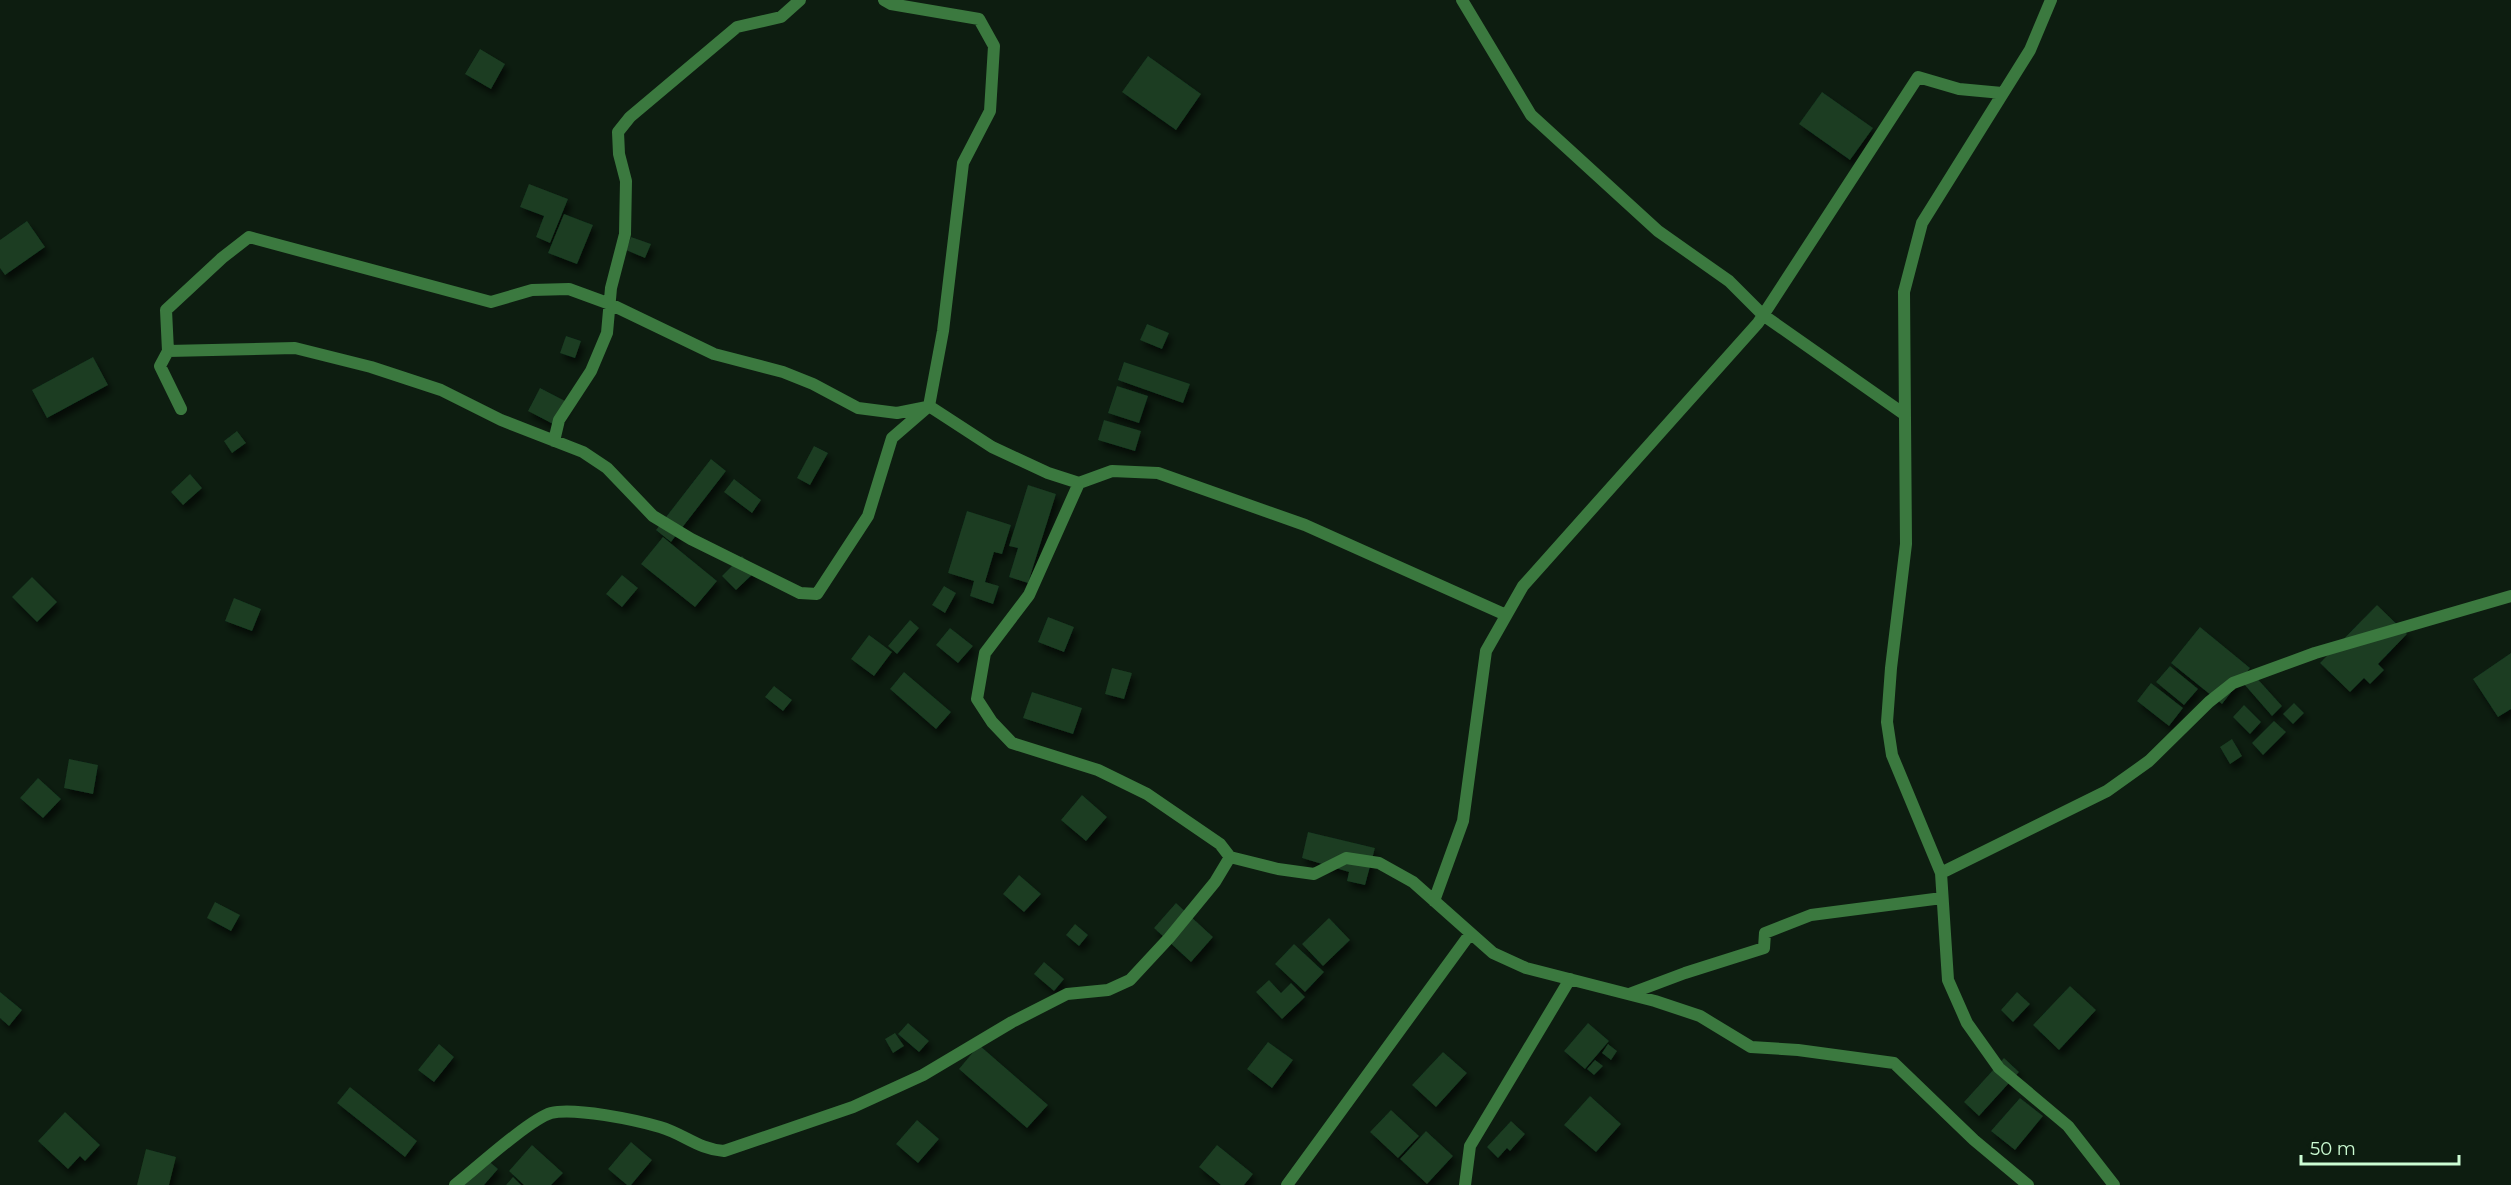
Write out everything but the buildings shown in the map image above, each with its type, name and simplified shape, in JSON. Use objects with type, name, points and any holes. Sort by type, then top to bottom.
[{"type":"street","points":[[554,441],[559,420],[591,371],[607,333],[610,288],[625,234],[626,181],[619,154],[618,132],[630,117],[737,27],[781,17],[800,0]]},
{"type":"street","points":[[168,351],[295,348],[371,367],[441,390],[501,420],[583,452],[608,468],[652,516],[691,539],[800,593],[817,594],[868,516],[891,438],[929,406],[943,331],[963,163],[990,111],[994,46],[979,19],[891,4],[884,0]]},
{"type":"street","points":[[1462,0],[1531,115],[1658,231],[1729,281],[1763,315],[1905,414]]},
{"type":"street","points":[[2051,0],[2030,50],[1922,223],[1904,292],[1906,544],[1887,722],[1892,754],[1941,873],[1948,980],[1967,1023],[1999,1068],[2068,1126],[2114,1185]]},
{"type":"street","points":[[1434,901],[1463,821],[1486,651],[1523,586],[1763,315],[1918,77],[1959,89],[2002,93]]},
{"type":"street","points":[[181,409],[160,366],[168,351],[166,310],[222,258],[249,237],[491,302],[532,290],[569,289],[610,304],[714,354],[783,372],[813,384],[858,408],[897,413],[929,406],[992,447],[1048,473],[1079,483],[1112,471],[1158,473],[1305,525],[1506,615]]},
{"type":"street","points":[[1079,483],[1029,595],[985,653],[977,699],[992,722],[1012,742],[1098,770],[1147,794],[1220,843],[1230,857],[1278,869],[1314,874],[1346,858],[1378,863],[1413,882],[1492,953],[1526,968],[1629,994],[1700,1016],[1751,1047],[1798,1050],[1894,1063],[1974,1140],[2028,1185]]},
{"type":"street","points":[[1941,873],[2107,791],[2149,761],[2209,702],[2233,683],[2315,653],[2511,596]]},
{"type":"street","points":[[455,1185],[535,1122],[550,1113],[591,1115],[652,1125],[676,1132],[707,1150],[724,1151],[853,1107],[923,1075],[1011,1022],[1067,994],[1108,990],[1130,980],[1169,938],[1215,882],[1230,857]]},
{"type":"street","points":[[1629,994],[1685,973],[1764,948],[1765,933],[1811,915],[1942,898]]},
{"type":"street","points":[[1287,1185],[1470,934]]},
{"type":"street","points":[[1465,1185],[1470,1146],[1570,979]]}]
